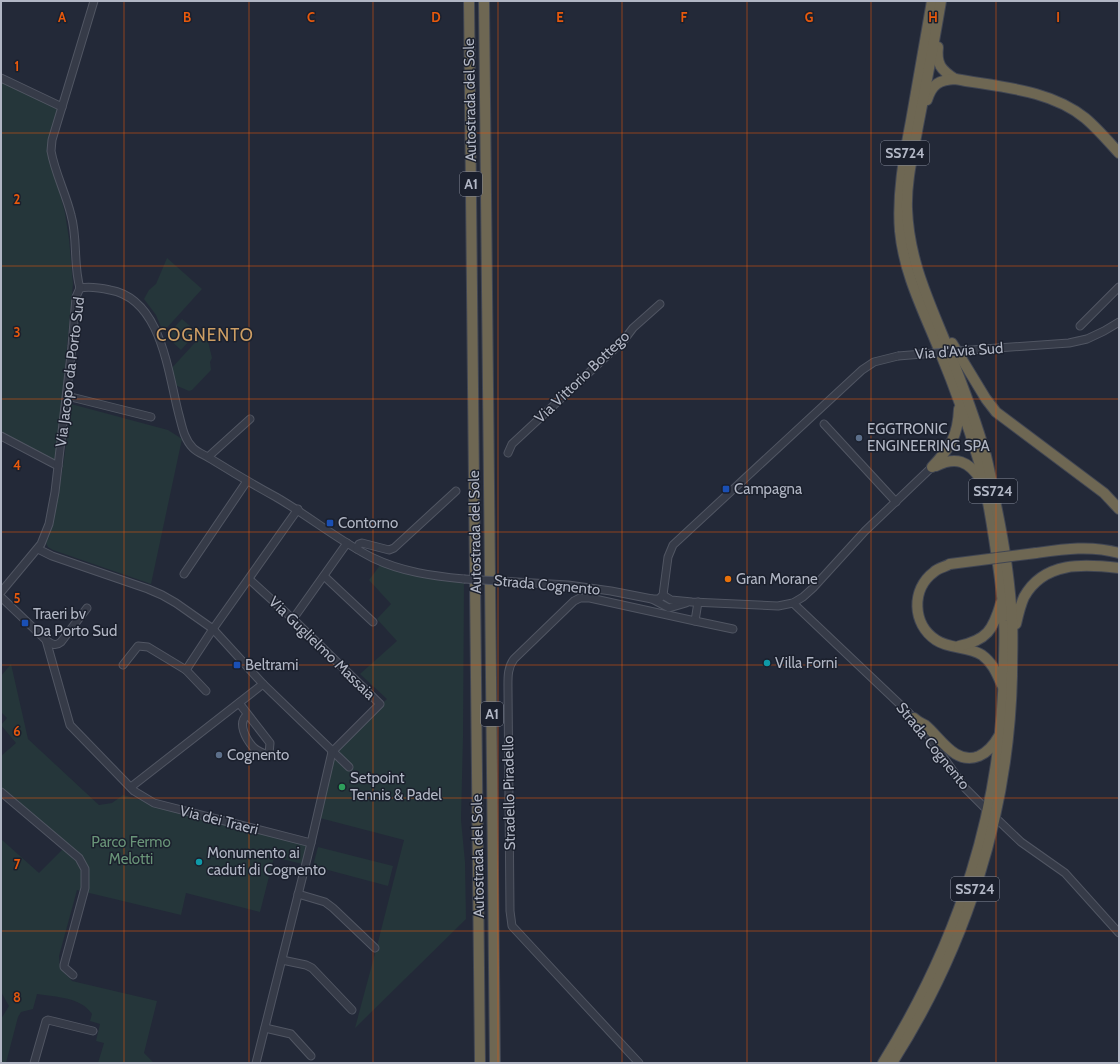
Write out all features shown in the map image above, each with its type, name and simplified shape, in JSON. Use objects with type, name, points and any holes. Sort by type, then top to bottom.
[{"type":"highway","name":"Autostrada del Sole","points":[[469,1],[480,1063]]},
{"type":"highway","name":"Autostrada del Sole","points":[[484,1],[495,1063]]},
{"type":"highway","name":"SS724","points":[[892,1063],[912,1032],[933,993],[950,955],[974,892],[989,843],[1006,759],[1011,709],[1013,636],[1009,578],[1003,536],[986,458],[974,418],[940,340],[920,304],[908,272],[903,253],[899,210],[903,163],[932,1]]},
{"type":"highway","name":"SS724","points":[[883,1063],[904,1029],[942,954],[974,866],[986,818],[998,759],[1004,688],[1004,623],[1002,597],[998,561],[984,485],[978,461],[911,249],[907,210],[909,175],[942,1]]},
{"type":"highway","points":[[942,1],[937,53],[938,61],[943,70],[955,79]]},
{"type":"highway","points":[[916,140],[929,94],[933,87],[939,81],[955,79],[1032,93],[1061,103],[1085,118],[1119,153]]},
{"type":"highway","points":[[926,298],[982,393],[996,412],[1104,494],[1119,509]]},
{"type":"highway","points":[[932,467],[955,438],[959,420],[959,401]]},
{"type":"highway","points":[[932,467],[949,461],[966,463],[978,474],[984,485]]},
{"type":"highway","points":[[1004,688],[993,666],[987,660],[973,651],[943,644],[935,640],[927,633],[922,626],[917,610],[919,590],[925,581],[934,572],[950,564],[1076,548],[1091,548],[1119,553]]},
{"type":"highway","points":[[1013,636],[1019,610],[1024,598],[1033,584],[1044,576],[1057,569],[1075,566],[1119,568]]},
{"type":"highway","points":[[957,647],[983,638],[988,633],[995,620],[1002,597]]},
{"type":"highway","points":[[914,718],[925,725],[953,752],[966,758],[976,757],[983,754],[994,745],[1000,734]]},
{"type":"street","name":"Via Jacopo da Porto Sud","points":[[1,592],[42,544],[49,524],[55,492],[67,396],[76,297],[80,288],[77,279],[76,250],[72,216],[51,151],[52,140],[94,1]]},
{"type":"street","points":[[1,78],[62,107]]},
{"type":"street","name":"Strada Cognento","points":[[80,288],[85,287],[103,289],[122,294],[134,301],[147,314],[165,353],[172,390],[185,436],[193,448],[200,454],[208,457],[247,481],[298,509],[345,545],[357,549],[374,558],[434,576],[568,585],[641,596],[652,599],[669,608],[695,602]]},
{"type":"street","points":[[1080,326],[1119,288]]},
{"type":"street","name":"Via Vittorio Bottego","points":[[508,453],[512,444],[624,340],[633,328],[660,304]]},
{"type":"street","name":"Via d'Avia Sud","points":[[662,596],[668,557],[673,545],[862,370],[874,362],[898,356],[1075,341],[1087,339],[1119,322]]},
{"type":"street","points":[[67,396],[151,416]]},
{"type":"street","points":[[208,457],[250,419]]},
{"type":"street","points":[[824,424],[896,502]]},
{"type":"street","points":[[1,436],[58,466]]},
{"type":"street","points":[[793,603],[813,588],[865,531],[932,467]]},
{"type":"street","points":[[184,574],[247,481]]},
{"type":"street","points":[[357,549],[359,544],[362,543],[389,550],[394,548],[456,491]]},
{"type":"street","points":[[186,670],[213,629],[298,509]]},
{"type":"street","points":[[294,619],[345,545]]},
{"type":"street","points":[[38,549],[52,556],[148,589],[176,602],[213,629],[263,684],[349,767]]},
{"type":"street","points":[[324,576],[373,622]]},
{"type":"street","name":"Via Guglielmo Massaia","points":[[249,579],[294,619],[380,704],[332,752]]},
{"type":"street","name":"Strada Cognento","points":[[652,599],[659,599],[662,596],[671,600],[778,606],[793,603],[914,718],[928,735],[965,788],[984,807]]},
{"type":"street","points":[[1,597],[52,645],[57,645],[61,642],[87,608]]},
{"type":"street","name":"Stradello Piradello","points":[[639,1063],[512,926],[510,911],[509,670],[510,664],[514,659],[574,601],[580,598],[590,598],[695,621]]},
{"type":"street","points":[[695,602],[695,621],[733,629]]},
{"type":"street","name":"Via dei Traeri","points":[[46,640],[70,725],[134,790],[154,803],[311,843]]},
{"type":"street","points":[[123,665],[138,646],[148,647],[186,670],[206,691]]},
{"type":"street","points":[[131,787],[263,684]]},
{"type":"street","points":[[239,703],[270,743],[270,754],[268,755],[253,748],[244,733],[242,726],[247,714]]},
{"type":"street","points":[[256,1063],[311,843],[332,752]]},
{"type":"street","points":[[1,792],[79,858],[85,869],[85,888],[64,965],[64,967],[73,975]]},
{"type":"street","points":[[999,821],[1021,842],[1065,873],[1119,933]]},
{"type":"street","points":[[298,894],[325,902],[374,948]]},
{"type":"street","points":[[282,960],[306,965],[312,968],[352,1010]]},
{"type":"street","points":[[34,1063],[46,1021],[48,1020],[93,1031]]},
{"type":"street","points":[[265,1028],[291,1034],[311,1056]]},
{"type":"green space","points":[[1,80],[60,108],[52,164],[65,213],[73,284],[56,461],[1,432]]},
{"type":"green space","points":[[167,258],[202,289],[163,332],[156,315],[144,299],[149,290],[156,284]]},
{"type":"green space","points":[[182,319],[197,332],[181,350],[166,336]]},
{"type":"green space","points":[[202,335],[208,341],[212,358],[210,362],[211,370],[192,390],[189,391],[175,385],[170,370]]},
{"type":"green space","points":[[71,404],[168,430],[182,439],[151,584],[53,550],[48,547],[46,543],[52,526],[60,484]]},
{"type":"green space","points":[[381,564],[464,580],[461,820],[465,862],[466,919],[355,1028],[404,840],[316,817],[332,751],[387,699],[360,674],[397,641],[377,619],[391,604],[369,580]]},
{"type":"green space","name":"Parco Fermo Melotti","points":[[11,664],[28,739],[99,805],[112,803],[123,795],[307,844],[302,864],[274,857],[260,912],[186,893],[181,915],[77,890],[59,956],[60,968],[72,981],[157,1001],[144,1053],[154,1063],[98,1063],[104,1043],[96,1041],[100,1024],[90,1021],[92,1014],[87,1008],[68,999],[37,994],[33,1009],[21,1012],[18,1017],[6,1063],[1,1063],[1,1019],[9,1006],[1,992],[1,839],[39,873],[66,846],[1,789],[1,756],[16,743],[1,725],[7,718],[1,712],[1,676]]},
{"type":"green space","points":[[318,847],[393,866],[388,886],[313,866]]},
{"type":"place","name":"EGGTRONIC ENGINEERING SPA","points":[[859,438]]},
{"type":"place","name":"Campagna","points":[[726,489]]},
{"type":"place","name":"Contorno","points":[[330,523]]},
{"type":"place","name":"Gran Morane","points":[[728,579]]},
{"type":"place","name":"Traeri bv Da Porto Sud","points":[[25,623]]},
{"type":"place","name":"Villa Forni","points":[[767,663]]},
{"type":"place","name":"Beltrami","points":[[237,665]]},
{"type":"place","name":"Cognento","points":[[219,755]]},
{"type":"place","name":"Setpoint Tennis & Padel","points":[[342,787]]},
{"type":"place","name":"Monumento ai caduti di Cognento","points":[[199,862]]},
{"type":"district","name":"COGNENTO","points":[[205,335]]}]
